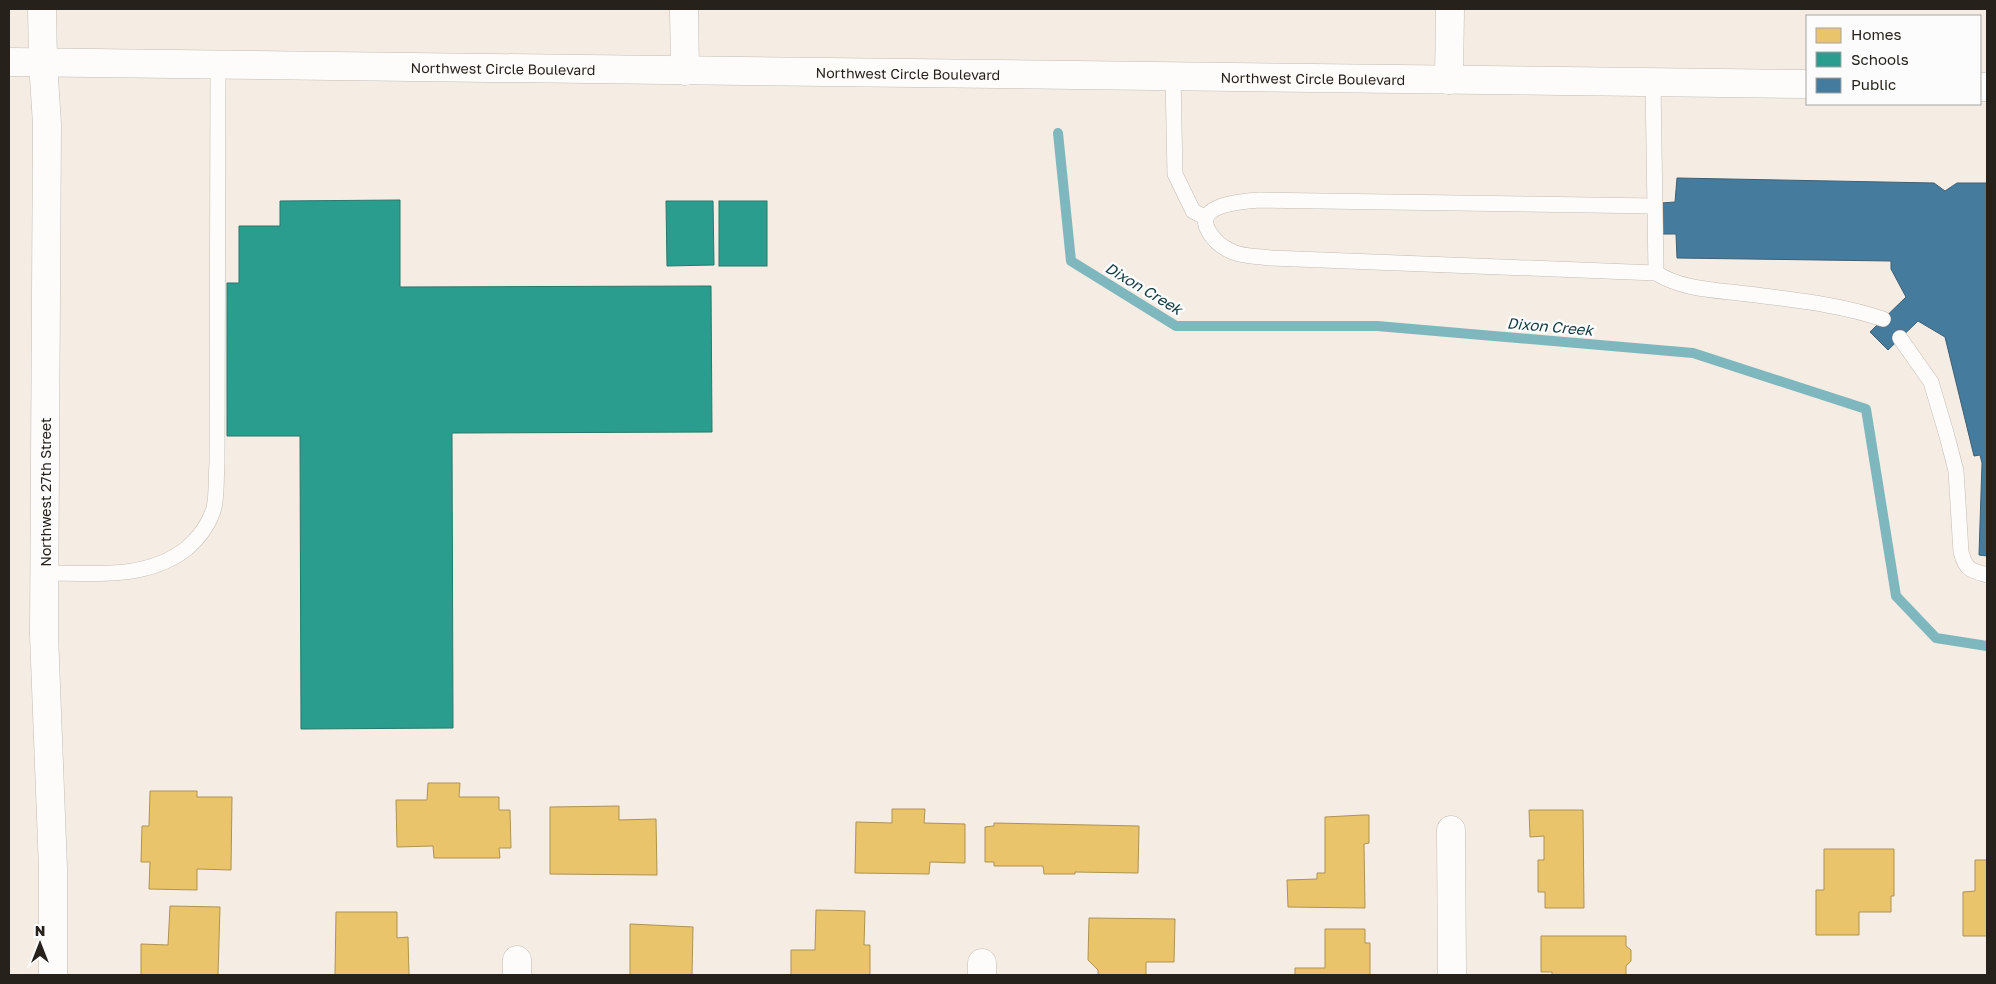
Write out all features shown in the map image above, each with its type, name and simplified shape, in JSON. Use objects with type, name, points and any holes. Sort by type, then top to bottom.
[{"type":"main road","name":"Northwest 27th Street","points":[[42,9],[47,124],[44,634],[53,869],[53,975]]},
{"type":"main road","points":[[684,9],[685,71]]},
{"type":"main road","points":[[1449,80],[1450,9]]},
{"type":"main road","name":"Northwest Circle Boulevard","points":[[9,62],[1806,84]]},
{"type":"main road","points":[[1452,830],[1452,975]]},
{"type":"lane","points":[[45,573],[123,573],[150,568],[175,557],[194,541],[206,528],[214,507],[217,462],[218,64]]},
{"type":"lane","points":[[1173,77],[1175,174],[1193,211],[1206,218]]},
{"type":"lane","points":[[1653,82],[1656,273]]},
{"type":"lane","points":[[1654,206],[1260,200],[1234,201],[1210,212],[1206,218],[1207,228],[1221,246],[1235,253],[1271,258],[1656,273],[1664,278],[1690,287],[1804,301],[1858,311],[1883,319]]},
{"type":"lane","points":[[1900,338],[1931,382],[1947,436],[1956,471],[1961,552],[1965,565],[1972,570],[1987,574]]},
{"type":"building: Homes","points":[[428,783],[460,783],[459,797],[499,797],[499,810],[510,810],[511,848],[499,848],[500,858],[434,858],[433,846],[397,847],[396,800],[427,800]]},
{"type":"building: Homes","points":[[150,791],[197,791],[197,797],[232,797],[231,870],[197,869],[197,890],[149,889],[150,862],[141,862],[142,826],[149,826]]},
{"type":"building: Homes","points":[[619,806],[619,820],[656,819],[657,875],[550,874],[550,807]]},
{"type":"building: Homes","points":[[892,809],[925,809],[924,823],[965,824],[965,863],[930,862],[929,874],[855,873],[856,822],[892,823]]},
{"type":"building: Homes","points":[[1529,810],[1583,810],[1584,908],[1545,908],[1545,892],[1538,892],[1538,860],[1544,860],[1544,836],[1530,837]]},
{"type":"building: Homes","points":[[1369,815],[1369,843],[1364,844],[1365,908],[1288,907],[1287,880],[1317,879],[1317,873],[1325,873],[1325,817]]},
{"type":"building: Homes","points":[[994,823],[1139,826],[1138,873],[1075,872],[1075,874],[1044,874],[1043,866],[994,866],[994,862],[985,862],[985,827],[994,826]]},
{"type":"building: Homes","points":[[1824,849],[1894,849],[1894,896],[1891,896],[1891,912],[1859,912],[1859,935],[1816,935],[1816,890],[1824,890]]},
{"type":"building: Homes","points":[[1975,860],[1987,860],[1987,936],[1963,936],[1963,892],[1975,891]]},
{"type":"building: Homes","points":[[170,906],[220,907],[218,975],[141,975],[141,944],[168,945]]},
{"type":"building: Homes","points":[[816,910],[865,911],[864,945],[870,945],[870,975],[791,975],[791,950],[815,950]]},
{"type":"building: Homes","points":[[336,912],[397,912],[397,938],[408,937],[409,975],[335,975]]},
{"type":"building: Homes","points":[[1089,918],[1175,919],[1174,962],[1146,962],[1146,975],[1098,975],[1098,970],[1088,960]]},
{"type":"building: Homes","points":[[630,924],[693,927],[692,975],[630,975]]},
{"type":"building: Homes","points":[[1325,929],[1365,929],[1365,943],[1370,943],[1370,975],[1295,975],[1295,968],[1325,968]]},
{"type":"building: Homes","points":[[1541,936],[1626,936],[1626,946],[1631,950],[1631,961],[1626,966],[1626,975],[1552,975],[1552,972],[1541,972]]},
{"type":"building: Schools","points":[[400,200],[400,287],[711,286],[712,432],[452,433],[453,728],[301,729],[300,436],[227,436],[227,283],[239,283],[239,226],[280,226],[280,201]]},
{"type":"building: Schools","points":[[666,201],[713,201],[714,265],[667,266]]},
{"type":"building: Schools","points":[[719,201],[767,201],[767,266],[719,266]]},
{"type":"building: Public","points":[[1677,178],[1934,183],[1945,191],[1957,183],[1987,183],[1987,556],[1979,555],[1982,463],[1980,455],[1974,456],[1945,337],[1918,321],[1888,350],[1870,332],[1906,297],[1891,269],[1891,261],[1677,258],[1676,234],[1661,234],[1661,203],[1675,202]]},
{"type":"waterway","name":"Dixon Creek","points":[[1058,133],[1071,261],[1176,326],[1377,326],[1693,353],[1866,409],[1896,596],[1936,638],[1987,646]]}]
